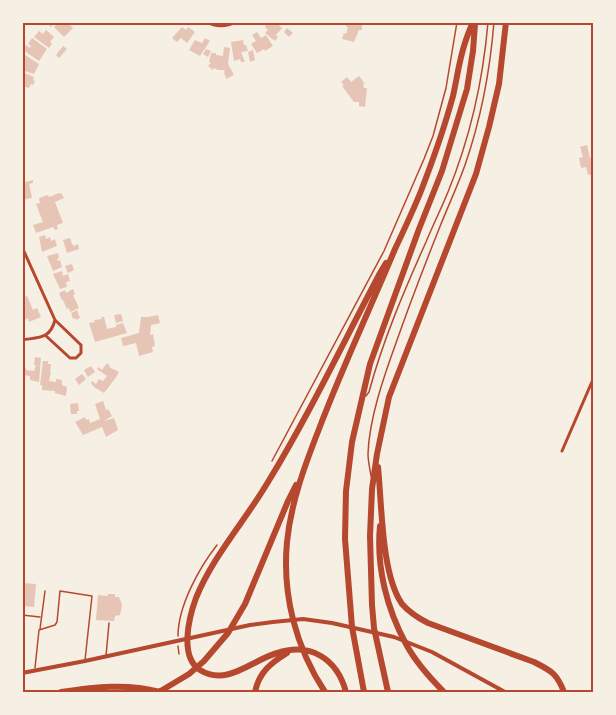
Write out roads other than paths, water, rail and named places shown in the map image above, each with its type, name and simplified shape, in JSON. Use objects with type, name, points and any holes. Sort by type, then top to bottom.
[{"type":"highway","points":[[325,693],[300,644],[293,621],[286,565],[290,518],[302,474],[336,384],[421,192],[444,129],[464,45],[474,22]]},
{"type":"highway","points":[[364,693],[352,627],[345,539],[346,491],[352,442],[370,364],[442,171],[467,89],[473,51],[474,22]]},
{"type":"highway","points":[[388,693],[374,628],[372,605],[370,537],[372,489],[377,454],[389,397],[476,174],[499,84],[506,22]]},
{"type":"highway","points":[[346,693],[339,674],[331,663],[314,652],[308,651],[277,653],[233,673],[216,676],[203,672],[193,664],[188,654],[189,623],[196,599],[208,573],[279,464],[380,273],[395,250]]},
{"type":"highway","points":[[377,454],[387,558],[392,584],[404,606],[416,617],[428,623],[534,662],[547,669],[558,678],[564,693]]},
{"type":"highway","points":[[61,693],[90,687],[114,686],[141,688],[160,693],[204,661],[217,648],[238,618],[252,590],[288,501],[302,474]]},
{"type":"highway","points":[[382,505],[380,559],[382,577],[392,611],[407,646],[444,693]]},
{"type":"highway","points":[[255,693],[258,680],[266,668],[290,651]]},
{"type":"street","points":[[207,22],[219,27],[237,22]]},
{"type":"street","points":[[22,247],[55,320],[81,345],[81,353],[76,358],[70,358],[45,335]]},
{"type":"street","points":[[22,340],[45,335],[52,329],[55,320]]},
{"type":"street","points":[[562,450],[594,377]]},
{"type":"street","points":[[22,673],[250,625],[303,620],[332,623],[394,637],[432,652],[505,693]]},
{"type":"lane","points":[[361,402],[369,392],[376,364],[398,306],[448,193],[459,162],[478,92],[488,22]]},
{"type":"lane","points":[[372,489],[368,454],[371,428],[387,368],[466,164],[491,57],[494,22]]},
{"type":"lane","points":[[35,671],[45,591]]},
{"type":"lane","points":[[39,630],[51,627],[57,622],[60,591],[92,596],[85,661]]},
{"type":"lane","points":[[22,615],[41,618]]},
{"type":"lane","points":[[106,657],[109,623]]}]
